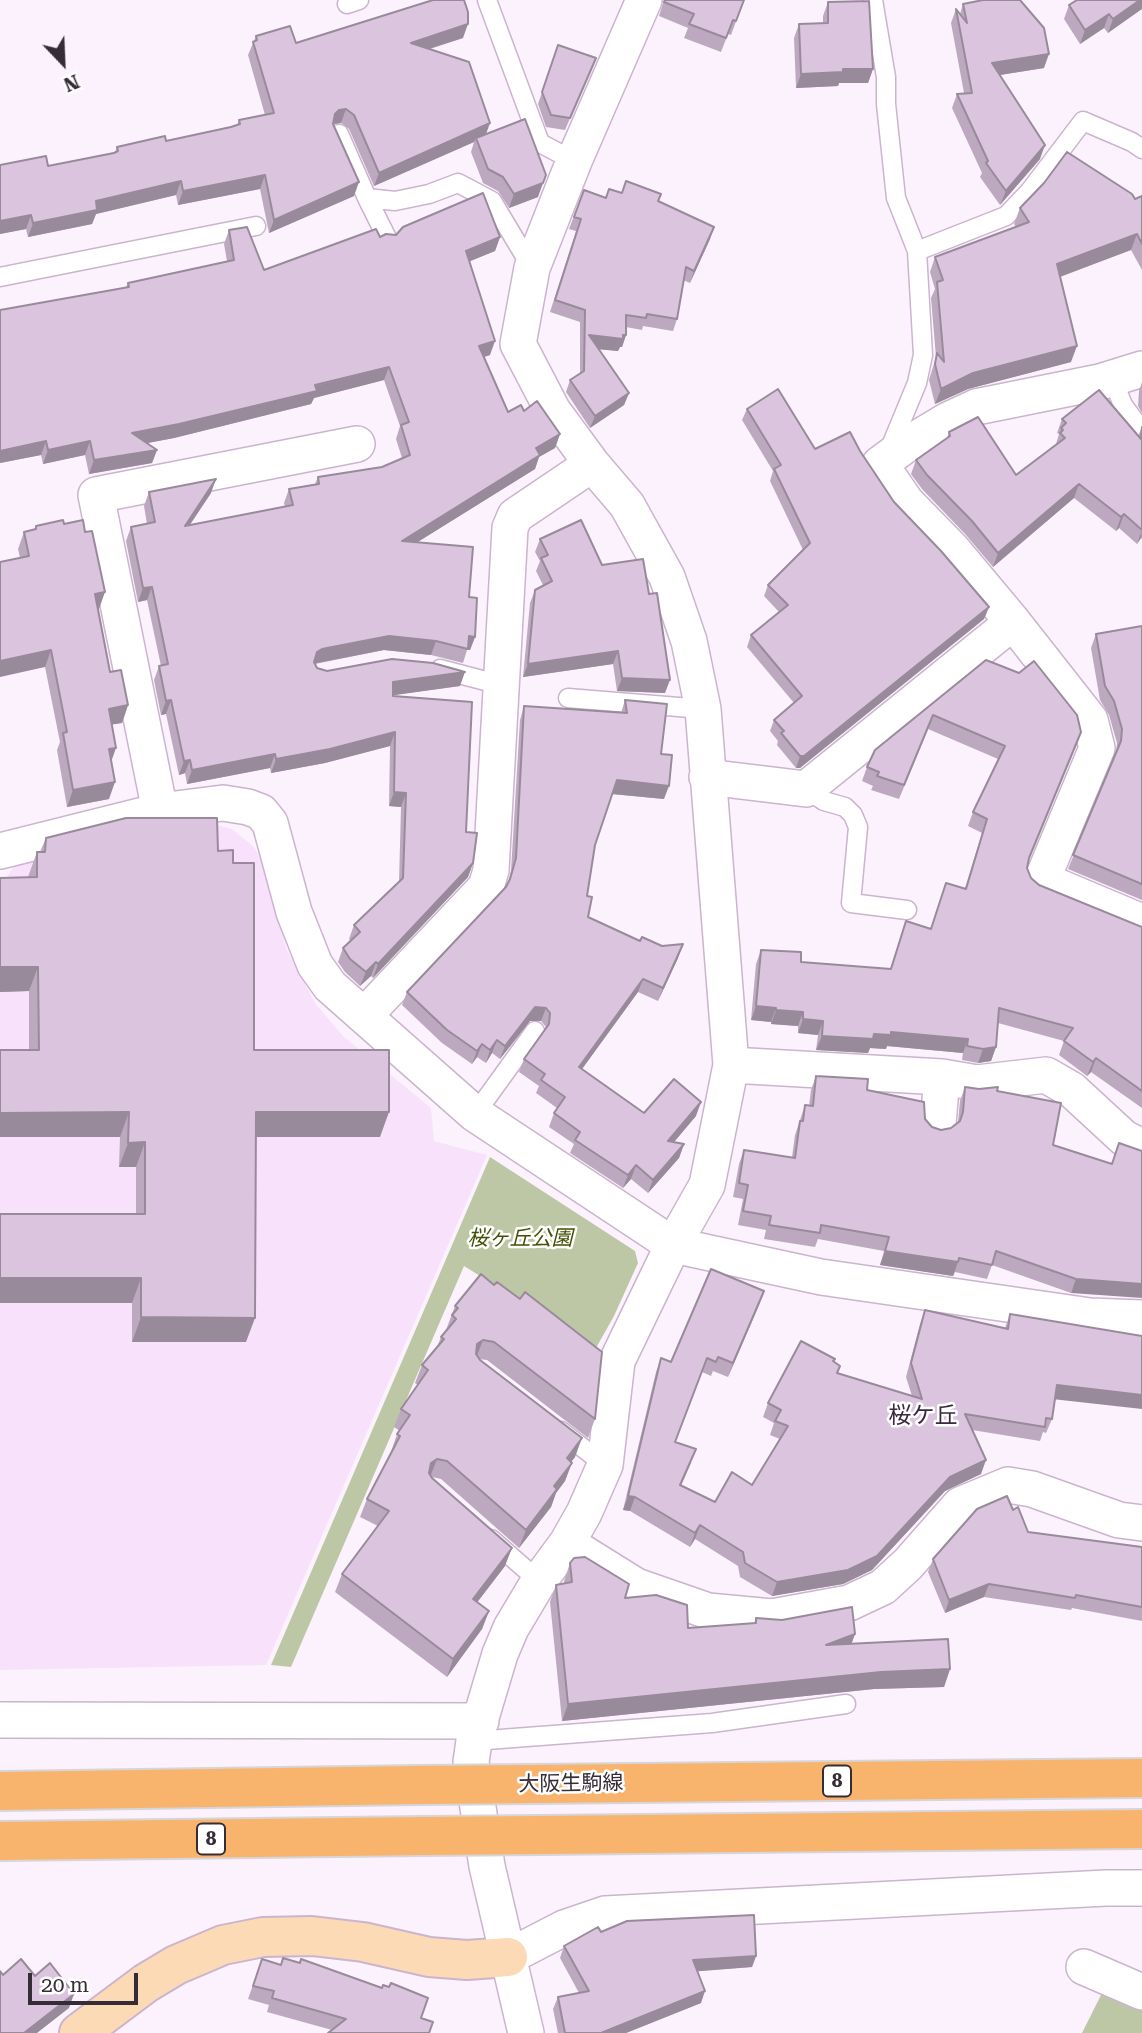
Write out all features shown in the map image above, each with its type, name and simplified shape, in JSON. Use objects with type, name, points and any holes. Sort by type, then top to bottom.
[{"type":"main road","name":"大阪生駒線","points":[[0,1791],[1142,1778]]},
{"type":"main road","name":"8","points":[[0,1841],[1142,1829]]},
{"type":"street","points":[[526,2033],[487,1866],[471,1762],[477,1731],[499,1654],[511,1628],[539,1581],[567,1543],[584,1513],[605,1465],[617,1361],[673,1245],[707,1185],[731,1065],[702,709],[690,641],[667,577],[627,505],[592,464],[553,411],[518,344],[532,268],[574,161],[644,0]]},
{"type":"street","points":[[1127,373],[976,407],[936,426],[880,464],[906,502],[952,549],[1090,720],[1097,748],[1042,880],[1142,922]]},
{"type":"street","points":[[160,811],[96,495],[358,444]]},
{"type":"street","points":[[363,1016],[486,887],[491,870],[510,528],[515,516],[592,464]]},
{"type":"street","points":[[707,777],[806,789],[1013,622]]},
{"type":"street","points":[[0,851],[160,811],[223,803],[261,812],[270,823],[294,912],[315,965],[330,986],[475,1114],[673,1245],[821,1277],[1090,1316],[1142,1318]]},
{"type":"street","points":[[731,1065],[942,1077],[977,1083],[1046,1075],[1072,1090],[1125,1138],[1142,1147]]},
{"type":"street","points":[[938,1124],[942,1077]]},
{"type":"street","points":[[567,1543],[636,1586],[708,1611],[772,1617],[849,1603],[883,1587],[908,1564],[960,1505],[1008,1485],[1032,1489],[1119,1520],[1142,1522]]},
{"type":"street","points":[[0,1720],[477,1731]]},
{"type":"street","points":[[79,2033],[146,1983],[176,1965],[223,1945],[263,1937],[312,1936],[363,1942],[429,1957],[467,1960],[508,1956],[564,1928],[605,1914],[1142,1888]]},
{"type":"street","points":[[1084,1967],[1142,1992]]},
{"type":"lane","points":[[487,0],[540,143],[574,161]]},
{"type":"lane","points":[[873,0],[886,77],[896,198],[917,251],[923,355],[918,383],[886,459]]},
{"type":"lane","points":[[917,251],[1006,216],[1029,192],[1083,121],[1142,149]]},
{"type":"lane","points":[[338,134],[387,238]]},
{"type":"lane","points":[[367,198],[395,201],[429,194],[457,183],[492,201],[532,268]]},
{"type":"lane","points":[[0,277],[256,226]]},
{"type":"lane","points":[[1127,373],[1123,405],[1142,430]]},
{"type":"lane","points":[[419,665],[501,685]]},
{"type":"lane","points":[[568,698],[702,709]]},
{"type":"lane","points":[[806,789],[824,801],[845,807],[853,815],[858,827],[850,903],[907,910]]},
{"type":"lane","points":[[475,1114],[535,1031]]},
{"type":"lane","points":[[550,1422],[605,1465]]},
{"type":"lane","points":[[481,1530],[539,1581]]},
{"type":"lane","points":[[477,1731],[712,1723],[846,1704]]},
{"type":"shaded area","points":[[204,822],[232,829],[254,847],[265,867],[286,948],[315,1003],[343,1036],[431,1108],[434,1141],[487,1155],[266,1665],[0,1670],[0,885],[20,856]]},
{"type":"green space","name":"桜ヶ丘公園","points":[[490,1157],[635,1251],[638,1263],[596,1348],[464,1266],[291,1667],[271,1665]]},
{"type":"green space","points":[[1102,1993],[1142,2009],[1142,2033],[1082,2033]]},
{"type":"building","points":[[433,0],[464,0],[468,24],[411,43],[469,62],[490,123],[379,173],[354,115],[346,109],[339,110],[335,114],[333,124],[359,182],[274,220],[265,175],[183,191],[181,181],[96,201],[97,210],[33,223],[31,215],[0,221],[0,165],[46,156],[48,166],[114,153],[118,151],[117,147],[165,136],[166,141],[231,127],[240,124],[239,120],[274,113],[253,42],[257,40],[256,36],[290,26],[296,43]]},
{"type":"building","points":[[744,0],[726,38],[689,24],[694,14],[664,2]]},
{"type":"building","points":[[983,0],[1020,0],[1044,28],[1049,54],[992,63],[1045,145],[1006,191],[986,163],[988,161],[957,94],[972,93],[956,9],[967,23],[963,4]]},
{"type":"building","points":[[1077,0],[1140,0],[1113,19],[1109,14],[1085,30],[1069,5]]},
{"type":"building","points":[[869,1],[873,69],[801,74],[799,24],[828,23],[828,2]]},
{"type":"building","points":[[558,45],[596,58],[570,118],[551,115],[542,92]]},
{"type":"building","points":[[525,119],[546,175],[543,183],[514,194],[503,177],[488,169],[476,138]]},
{"type":"building","points":[[1067,152],[1132,194],[1135,199],[1142,196],[1142,244],[1137,234],[1057,264],[1077,346],[973,373],[941,389],[935,364],[937,353],[944,362],[937,282],[943,280],[935,257],[1029,222],[1020,208],[1044,183]]},
{"type":"building","points":[[626,181],[661,194],[658,201],[714,227],[694,271],[686,267],[677,319],[647,314],[646,318],[626,315],[626,335],[623,335],[623,339],[589,335],[629,393],[595,416],[570,380],[584,371],[585,310],[555,300],[581,219],[574,217],[584,190],[606,198],[609,189],[622,193]]},
{"type":"building","points":[[483,193],[500,237],[466,251],[495,341],[479,346],[508,412],[521,405],[524,411],[537,401],[560,434],[536,448],[540,455],[402,541],[473,547],[469,597],[477,598],[475,637],[469,636],[468,649],[436,641],[389,636],[317,652],[314,662],[317,668],[327,671],[392,659],[433,663],[465,672],[393,682],[393,696],[472,702],[466,832],[477,833],[473,863],[378,964],[376,962],[366,972],[350,959],[343,948],[360,932],[354,925],[403,878],[406,793],[394,792],[395,732],[330,749],[276,759],[275,754],[192,770],[190,760],[184,761],[171,700],[166,701],[159,666],[168,664],[152,587],[143,588],[131,527],[155,522],[149,492],[216,479],[185,526],[293,505],[289,489],[319,484],[318,477],[382,467],[410,455],[401,425],[409,422],[389,367],[315,385],[317,391],[132,433],[157,450],[94,460],[90,441],[48,450],[46,441],[0,451],[0,310],[129,287],[128,283],[234,260],[229,230],[247,227],[264,270],[376,229],[380,237],[386,234],[396,235],[403,227]]},
{"type":"building","points":[[778,389],[815,449],[850,432],[894,502],[989,607],[804,756],[800,756],[774,720],[802,696],[751,635],[788,605],[768,585],[810,543],[774,469],[781,465],[747,409]]},
{"type":"building","points":[[1099,390],[1141,439],[1142,427],[1142,530],[1124,514],[1121,517],[1079,484],[998,553],[916,460],[950,436],[949,432],[978,417],[1016,475],[1065,438],[1060,433],[1066,423],[1062,419]]},
{"type":"building","points":[[63,520],[64,524],[83,520],[85,532],[92,531],[105,592],[95,594],[110,672],[121,670],[128,705],[109,709],[116,748],[109,749],[115,782],[73,790],[63,733],[67,732],[51,650],[0,661],[0,562],[29,556],[24,532],[36,529],[36,526]]},
{"type":"building","points":[[581,520],[602,565],[643,559],[649,594],[657,593],[670,680],[622,678],[618,651],[528,664],[535,590],[552,581],[541,558],[548,555],[540,539]]},
{"type":"building","points":[[1142,626],[1142,884],[1073,855],[1121,741],[1122,729],[1114,701],[1105,686],[1096,634]]},
{"type":"building","points":[[986,660],[1019,673],[1034,661],[1077,715],[1081,732],[1027,868],[1031,878],[1039,885],[1142,927],[1142,1091],[1096,1058],[1093,1062],[1064,1041],[1073,1028],[999,1008],[996,1047],[983,1049],[967,1046],[968,1039],[891,1032],[891,1035],[874,1034],[873,1039],[822,1036],[823,1021],[803,1019],[803,1012],[756,1006],[761,950],[801,952],[801,962],[891,969],[906,921],[931,929],[946,883],[966,889],[987,819],[973,812],[1005,746],[933,715],[904,785],[877,776],[879,772],[867,767],[875,750]]},
{"type":"building","points":[[625,700],[667,704],[661,754],[672,755],[669,786],[617,780],[595,845],[587,896],[592,897],[588,917],[640,941],[642,937],[662,946],[683,944],[663,988],[643,979],[579,1067],[644,1113],[674,1079],[701,1102],[668,1141],[684,1144],[653,1180],[636,1165],[628,1175],[575,1140],[580,1132],[554,1113],[565,1097],[541,1080],[545,1074],[524,1059],[549,1024],[550,1013],[546,1008],[535,1007],[505,1046],[497,1040],[490,1050],[482,1044],[477,1051],[447,1030],[407,992],[506,887],[510,879],[516,858],[524,706],[627,713]]},
{"type":"building","points":[[126,818],[217,818],[218,851],[233,850],[233,863],[254,863],[254,1050],[389,1050],[389,1112],[256,1112],[255,1318],[141,1317],[141,1278],[0,1278],[0,1214],[145,1214],[145,1142],[128,1143],[129,1112],[0,1113],[0,1050],[39,1050],[38,967],[0,967],[0,878],[37,877],[37,852],[45,852],[46,838]]},
{"type":"building","points":[[816,1076],[868,1079],[867,1090],[924,1102],[925,1119],[932,1127],[941,1130],[951,1128],[960,1121],[965,1087],[998,1087],[997,1091],[1061,1103],[1053,1145],[1112,1164],[1119,1143],[1142,1151],[1142,1284],[1076,1279],[996,1251],[992,1265],[959,1258],[958,1262],[885,1251],[889,1237],[821,1225],[820,1233],[769,1225],[771,1216],[743,1211],[748,1185],[739,1183],[744,1150],[795,1158],[805,1105],[813,1106]]},
{"type":"building","points":[[711,1269],[764,1291],[733,1363],[718,1357],[716,1362],[707,1358],[675,1442],[696,1449],[680,1485],[715,1502],[732,1472],[752,1485],[788,1426],[775,1421],[781,1410],[768,1403],[801,1341],[835,1359],[833,1361],[840,1366],[837,1373],[922,1399],[911,1363],[925,1310],[1008,1329],[1010,1314],[1142,1336],[1142,1395],[1057,1385],[1052,1419],[1046,1418],[1045,1427],[965,1414],[986,1460],[950,1477],[877,1556],[848,1570],[777,1582],[745,1563],[743,1552],[700,1525],[695,1533],[635,1497],[628,1496],[661,1358],[671,1362]]},
{"type":"building","points":[[481,1274],[494,1285],[497,1282],[520,1299],[525,1292],[602,1352],[595,1419],[494,1342],[483,1340],[477,1344],[476,1354],[480,1360],[582,1438],[567,1458],[572,1463],[554,1486],[557,1489],[526,1530],[447,1461],[437,1459],[431,1463],[429,1473],[432,1478],[512,1548],[473,1599],[489,1611],[453,1659],[342,1574],[389,1511],[367,1499],[400,1436],[397,1434],[410,1415],[401,1409],[428,1370],[422,1365],[444,1339],[441,1337],[456,1319],[452,1315],[458,1308],[455,1306]]},
{"type":"building","points":[[1007,1496],[1013,1510],[1018,1507],[1028,1532],[1142,1547],[1142,1607],[989,1584],[949,1600],[933,1559],[977,1509]]},
{"type":"building","points":[[585,1557],[629,1584],[625,1598],[656,1595],[687,1605],[688,1628],[756,1623],[756,1618],[782,1620],[852,1607],[855,1634],[826,1645],[948,1639],[950,1669],[881,1672],[568,1704],[556,1585],[572,1582],[570,1563],[574,1558]]},
{"type":"building","points":[[754,1915],[756,1956],[693,1960],[705,1991],[601,2033],[565,2033],[558,1997],[589,1991],[564,1946],[598,1927],[601,1932],[627,1921]]},
{"type":"building","points":[[283,1958],[300,1963],[301,1959],[382,1988],[383,1985],[389,1987],[391,1983],[428,1998],[421,2018],[433,2022],[429,2033],[328,2033],[346,2019],[272,1998],[274,1991],[253,1986],[262,1959],[281,1965]]},
{"type":"building","points":[[21,1959],[35,1976],[50,1963],[74,1994],[24,2033],[0,2033],[0,1971],[3,1975]]},
{"type":"district","name":"桜ケ丘","points":[[923,1416]]}]
